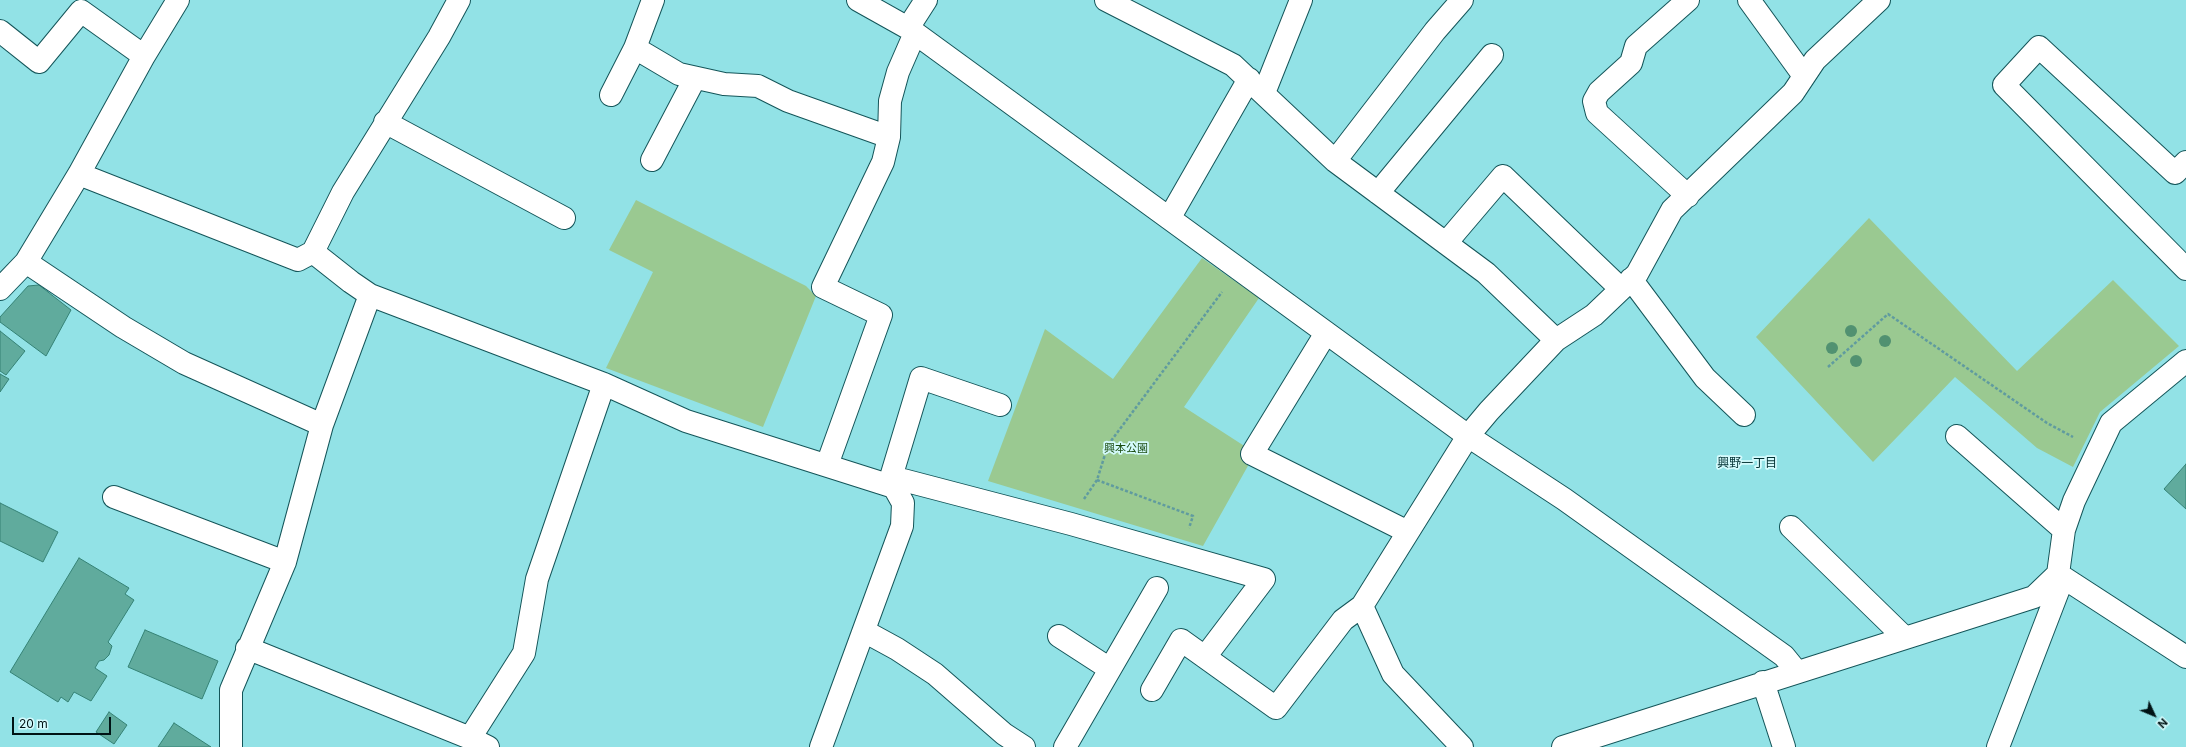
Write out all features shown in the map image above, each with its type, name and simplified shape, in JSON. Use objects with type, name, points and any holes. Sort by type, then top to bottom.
[{"type":"street","points":[[0,289],[26,262],[80,174],[144,56],[178,0]]},
{"type":"street","points":[[80,174],[298,260],[313,252],[343,192],[439,37],[459,0]]},
{"type":"street","points":[[611,95],[635,48],[653,0]]},
{"type":"street","points":[[858,0],[912,31],[1170,217],[1468,436],[1577,508],[1784,656],[1797,672]]},
{"type":"street","points":[[827,465],[881,315],[823,286],[883,162],[889,137],[890,101],[912,31],[926,0]]},
{"type":"street","points":[[1106,0],[1233,65],[1335,161],[1486,273],[1556,340]]},
{"type":"street","points":[[1170,217],[1256,86],[1301,0]]},
{"type":"street","points":[[1335,161],[1435,31],[1462,0]]},
{"type":"street","points":[[1688,0],[1636,46],[1631,63],[1599,92],[1594,101],[1597,113],[1688,196]]},
{"type":"street","points":[[1749,0],[1804,76]]},
{"type":"street","points":[[1152,690],[1181,640],[1276,708],[1343,620],[1362,606],[1468,436],[1489,411],[1556,340],[1594,315],[1637,274],[1672,210],[1792,93],[1816,60],[1879,0]]},
{"type":"street","points":[[0,31],[38,62],[81,11],[144,56]]},
{"type":"street","points":[[2186,162],[2176,173],[2039,47],[2004,85],[2186,269]]},
{"type":"street","points":[[635,48],[679,74],[724,84],[758,86],[788,101],[889,137]]},
{"type":"street","points":[[1378,193],[1492,54]]},
{"type":"street","points":[[652,160],[695,78]]},
{"type":"street","points":[[385,122],[564,218]]},
{"type":"street","points":[[1446,243],[1503,176],[1626,284],[1705,378],[1744,415]]},
{"type":"street","points":[[313,252],[350,282],[370,295],[604,384],[686,421],[894,487]]},
{"type":"street","points":[[26,262],[123,327],[184,363],[322,425]]},
{"type":"street","points":[[231,747],[231,690],[247,648],[285,562],[322,425],[370,295]]},
{"type":"street","points":[[1326,333],[1252,454],[1408,532]]},
{"type":"street","points":[[1998,747],[2061,576],[2064,530],[2074,501],[2111,423],[2186,361]]},
{"type":"street","points":[[821,747],[902,526],[904,503],[894,487],[892,474],[921,378],[1000,405]]},
{"type":"street","points":[[247,648],[479,742],[524,653],[537,579],[604,384]]},
{"type":"street","points":[[1957,436],[2064,530]]},
{"type":"street","points":[[894,487],[903,480],[1071,524],[1264,579],[1205,657]]},
{"type":"street","points":[[114,497],[285,562]]},
{"type":"street","points":[[1791,527],[1905,638]]},
{"type":"street","points":[[1562,747],[2034,597],[2061,576]]},
{"type":"street","points":[[2061,576],[2186,657]]},
{"type":"street","points":[[1065,747],[1157,588]]},
{"type":"street","points":[[1362,606],[1393,674],[1462,747]]},
{"type":"street","points":[[864,631],[897,648],[935,674],[1004,734],[1024,747]]},
{"type":"street","points":[[1059,636],[1110,669]]},
{"type":"street","points":[[1763,682],[1784,747]]},
{"type":"path","points":[[1071,524],[1072,516],[1097,480],[1108,445],[1239,269]]},
{"type":"path","points":[[1828,368],[1888,314],[2047,423],[2098,450]]},
{"type":"path","points":[[1097,480],[1194,516],[1179,555]]},
{"type":"green space","points":[[636,200],[806,286],[816,296],[763,427],[606,368],[653,272],[609,250]]},
{"type":"green space","points":[[1869,218],[2017,371],[2113,280],[2179,346],[2100,412],[2073,467],[2037,448],[1955,377],[1873,462],[1756,337]]},
{"type":"green space","name":"興本公園","points":[[1202,258],[1259,298],[1184,407],[1249,449],[1249,464],[1203,546],[988,481],[1045,329],[1113,379]]},
{"type":"building","points":[[39,285],[71,310],[46,356],[0,322],[0,317],[28,286]]},
{"type":"building","points":[[0,331],[25,351],[6,375],[0,371]]},
{"type":"building","points":[[0,374],[9,379],[0,392]]},
{"type":"building","points":[[2186,464],[2186,509],[2164,489]]},
{"type":"building","points":[[0,503],[58,532],[43,562],[0,541]]},
{"type":"building","points":[[79,558],[129,588],[125,594],[134,600],[108,642],[112,646],[109,655],[104,660],[99,661],[95,668],[107,676],[91,701],[74,692],[68,702],[61,697],[58,702],[10,672]]},
{"type":"building","points":[[145,630],[218,661],[202,699],[128,667]]},
{"type":"building","points":[[109,712],[127,725],[114,744],[96,732]]},
{"type":"building","points":[[174,723],[211,747],[158,747]]},
{"type":"district","name":"興野一丁目","points":[[1747,463]]}]
